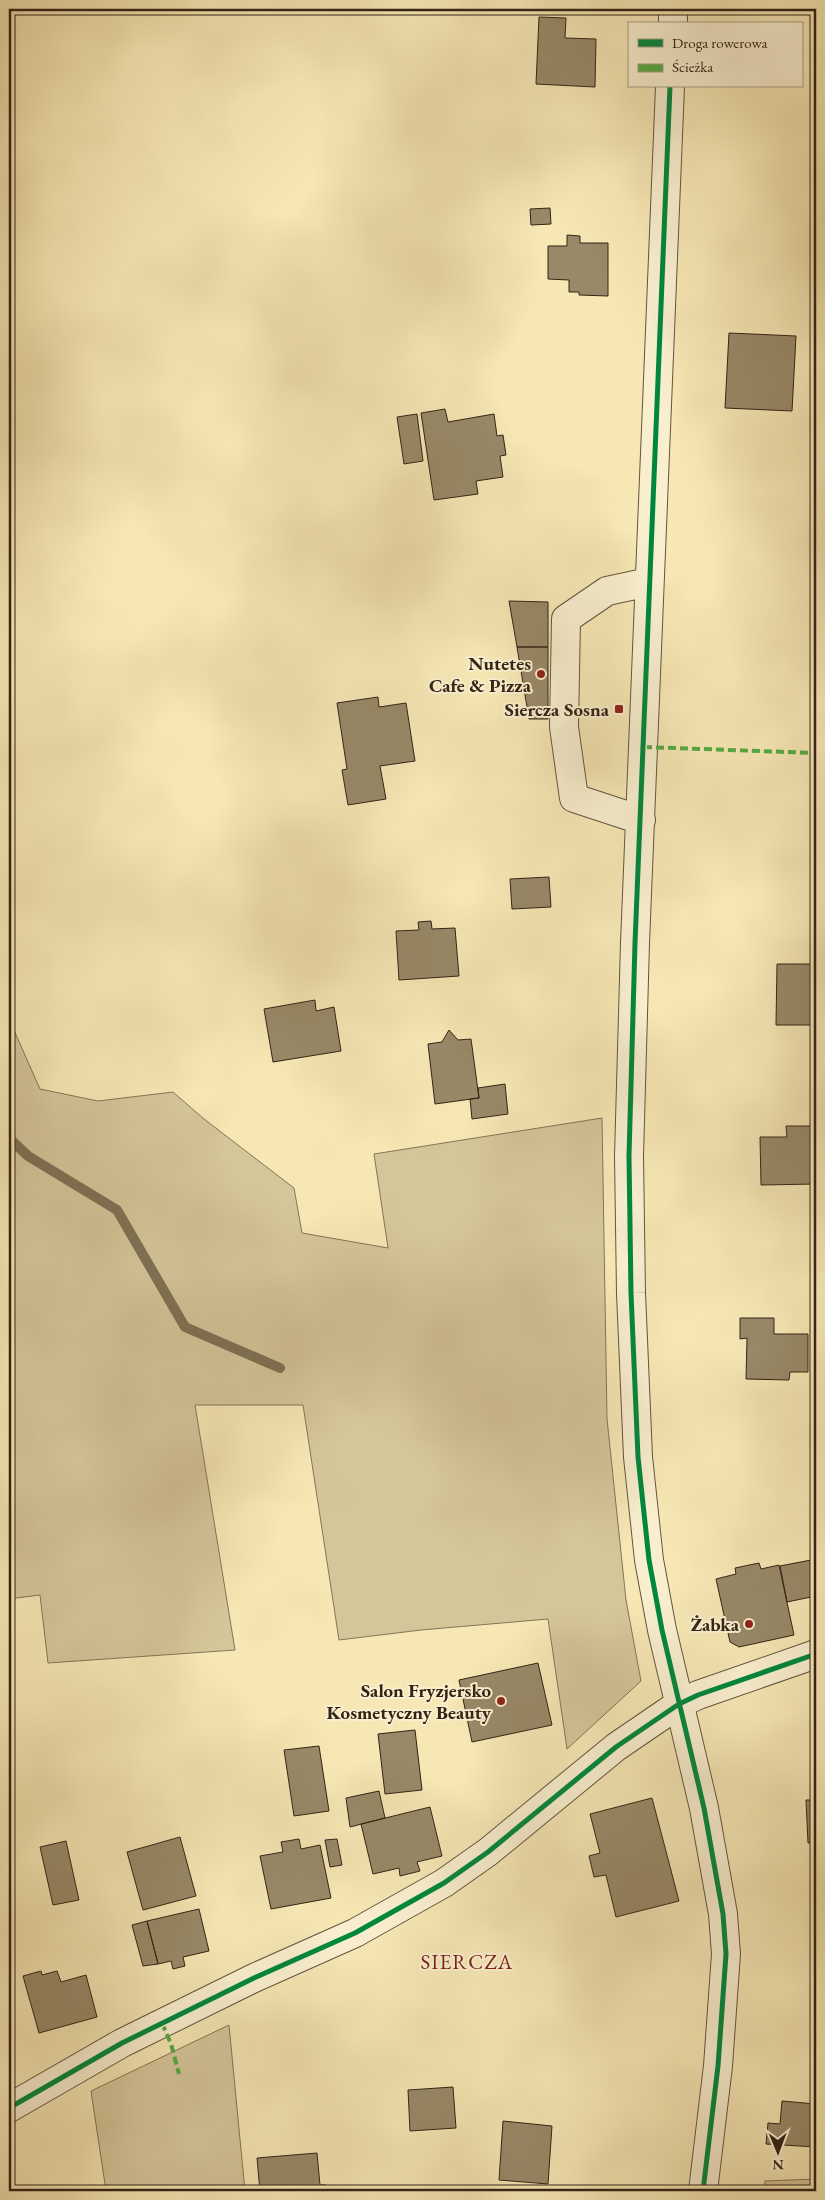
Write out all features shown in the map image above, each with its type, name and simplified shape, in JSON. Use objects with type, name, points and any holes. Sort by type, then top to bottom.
[{"type":"street","points":[[673,9],[673,22]]},
{"type":"street","points":[[670,88],[630,1061],[631,1293],[638,1457],[649,1560],[679,1704],[704,1808],[718,1876],[723,1914],[726,1954],[718,2066],[703,2191]]},
{"type":"street","points":[[641,820],[574,798],[564,726],[566,619],[607,591],[650,582]]},
{"type":"street","points":[[9,2108],[122,2043],[254,1978],[356,1933],[444,1883],[488,1852],[616,1747],[679,1704],[698,1695],[816,1654]]},
{"type":"shaded area","points":[[9,1019],[40,1089],[98,1101],[173,1092],[204,1119],[294,1188],[302,1233],[388,1248],[374,1154],[602,1118],[607,1419],[626,1600],[641,1681],[567,1749],[548,1619],[421,1630],[339,1640],[303,1405],[195,1405],[235,1650],[48,1663],[40,1595],[9,1599]]},
{"type":"shaded area","points":[[229,2025],[245,2191],[106,2191],[91,2091]]},
{"type":"shaded area","points":[[816,2179],[816,2191],[764,2191],[765,2181]]},
{"type":"building","points":[[539,17],[566,18],[565,38],[596,39],[595,87],[536,84]]},
{"type":"building","points":[[816,173],[816,213],[813,213]]},
{"type":"building","points":[[550,208],[551,224],[531,225],[530,209]]},
{"type":"building","points":[[567,235],[580,236],[580,243],[608,243],[608,296],[579,295],[579,292],[569,292],[569,280],[548,279],[548,246],[567,246]]},
{"type":"building","points":[[729,333],[796,336],[792,411],[725,408]]},
{"type":"building","points":[[445,409],[448,422],[494,414],[497,436],[503,435],[506,455],[500,456],[503,477],[476,481],[478,494],[434,500],[421,413]]},
{"type":"building","points":[[417,414],[423,461],[404,464],[397,417]]},
{"type":"building","points":[[814,480],[816,480],[816,525],[813,524]]},
{"type":"building","points":[[509,601],[548,602],[548,647],[517,647]]},
{"type":"building","points":[[517,647],[548,647],[548,719],[529,719]]},
{"type":"building","points":[[378,697],[379,707],[406,703],[415,761],[380,766],[386,799],[348,805],[342,770],[347,769],[337,703]]},
{"type":"building","points":[[549,877],[551,907],[512,909],[510,879]]},
{"type":"building","points":[[431,921],[432,929],[455,928],[459,976],[399,980],[396,931],[419,930],[418,922]]},
{"type":"building","points":[[777,964],[816,964],[816,1025],[776,1025]]},
{"type":"building","points":[[315,1000],[316,1011],[334,1007],[341,1051],[273,1062],[264,1009]]},
{"type":"building","points":[[449,1030],[458,1040],[471,1039],[479,1098],[435,1104],[428,1044],[442,1042]]},
{"type":"building","points":[[505,1084],[508,1114],[472,1119],[470,1099],[479,1098],[478,1088]]},
{"type":"building","points":[[786,1126],[816,1126],[816,1184],[761,1185],[760,1137],[787,1137]]},
{"type":"building","points":[[740,1318],[774,1318],[774,1334],[808,1334],[808,1372],[790,1372],[789,1380],[746,1379],[747,1338],[740,1339]]},
{"type":"building","points":[[811,1560],[816,1596],[787,1602],[780,1566]]},
{"type":"building","points":[[759,1563],[761,1569],[779,1565],[794,1635],[739,1647],[730,1642],[716,1579],[736,1574],[735,1568]]},
{"type":"building","points":[[538,1663],[552,1725],[472,1742],[459,1680]]},
{"type":"building","points":[[415,1730],[422,1790],[385,1794],[378,1734]]},
{"type":"building","points":[[319,1746],[329,1811],[294,1816],[284,1750]]},
{"type":"building","points":[[379,1791],[385,1818],[350,1827],[346,1798]]},
{"type":"building","points":[[652,1798],[679,1901],[616,1917],[606,1875],[594,1877],[589,1856],[600,1853],[590,1814]]},
{"type":"building","points":[[806,1800],[816,1800],[816,1842],[808,1843]]},
{"type":"building","points":[[430,1807],[442,1856],[417,1862],[420,1871],[400,1876],[399,1868],[373,1874],[361,1824]]},
{"type":"building","points":[[180,1837],[196,1896],[143,1910],[127,1852]]},
{"type":"building","points":[[299,1839],[301,1849],[320,1845],[331,1898],[271,1909],[260,1856],[283,1852],[281,1842]]},
{"type":"building","points":[[337,1839],[342,1865],[330,1867],[325,1840]]},
{"type":"building","points":[[66,1841],[79,1900],[53,1905],[40,1847]]},
{"type":"building","points":[[199,1909],[209,1951],[183,1957],[185,1966],[173,1969],[171,1961],[158,1964],[147,1921]]},
{"type":"building","points":[[147,1921],[158,1964],[143,1966],[132,1925]]},
{"type":"building","points":[[41,1971],[42,1975],[57,1971],[61,1982],[86,1975],[97,2017],[39,2033],[23,1976]]},
{"type":"building","points":[[453,2087],[456,2128],[410,2131],[408,2090]]},
{"type":"building","points":[[782,2101],[816,2104],[816,2147],[766,2144],[768,2123],[780,2124]]},
{"type":"building","points":[[503,2121],[552,2126],[548,2184],[499,2180]]},
{"type":"building","points":[[317,2153],[320,2185],[326,2185],[327,2191],[260,2191],[257,2158]]},
{"type":"waterway","points":[[9,1138],[28,1156],[117,1210],[185,1327],[280,1368]]},
{"type":"marked path","points":[[644,747],[816,753]]},
{"type":"marked path","points":[[162,2023],[171,2044],[179,2074]]},
{"type":"cycle path","points":[[670,88],[635,943],[629,1156],[631,1293],[638,1457],[649,1560],[662,1630],[704,1808],[723,1914],[726,1954],[718,2066],[703,2191]]},
{"type":"cycle path","points":[[9,2108],[122,2043],[254,1978],[355,1933],[444,1883],[488,1852],[616,1747],[679,1704],[698,1695],[816,1654]]},
{"type":"place","name":"Nutetes Cafe & Pizza","points":[[541,674]]},
{"type":"place","name":"Siercza Sosna","points":[[619,709]]},
{"type":"place","name":"Żabka","points":[[749,1624]]},
{"type":"place","name":"Salon Fryzjersko Kosmetyczny Beauty","points":[[501,1701]]},
{"type":"district","name":"SIERCZA","points":[[467,1962]]}]
